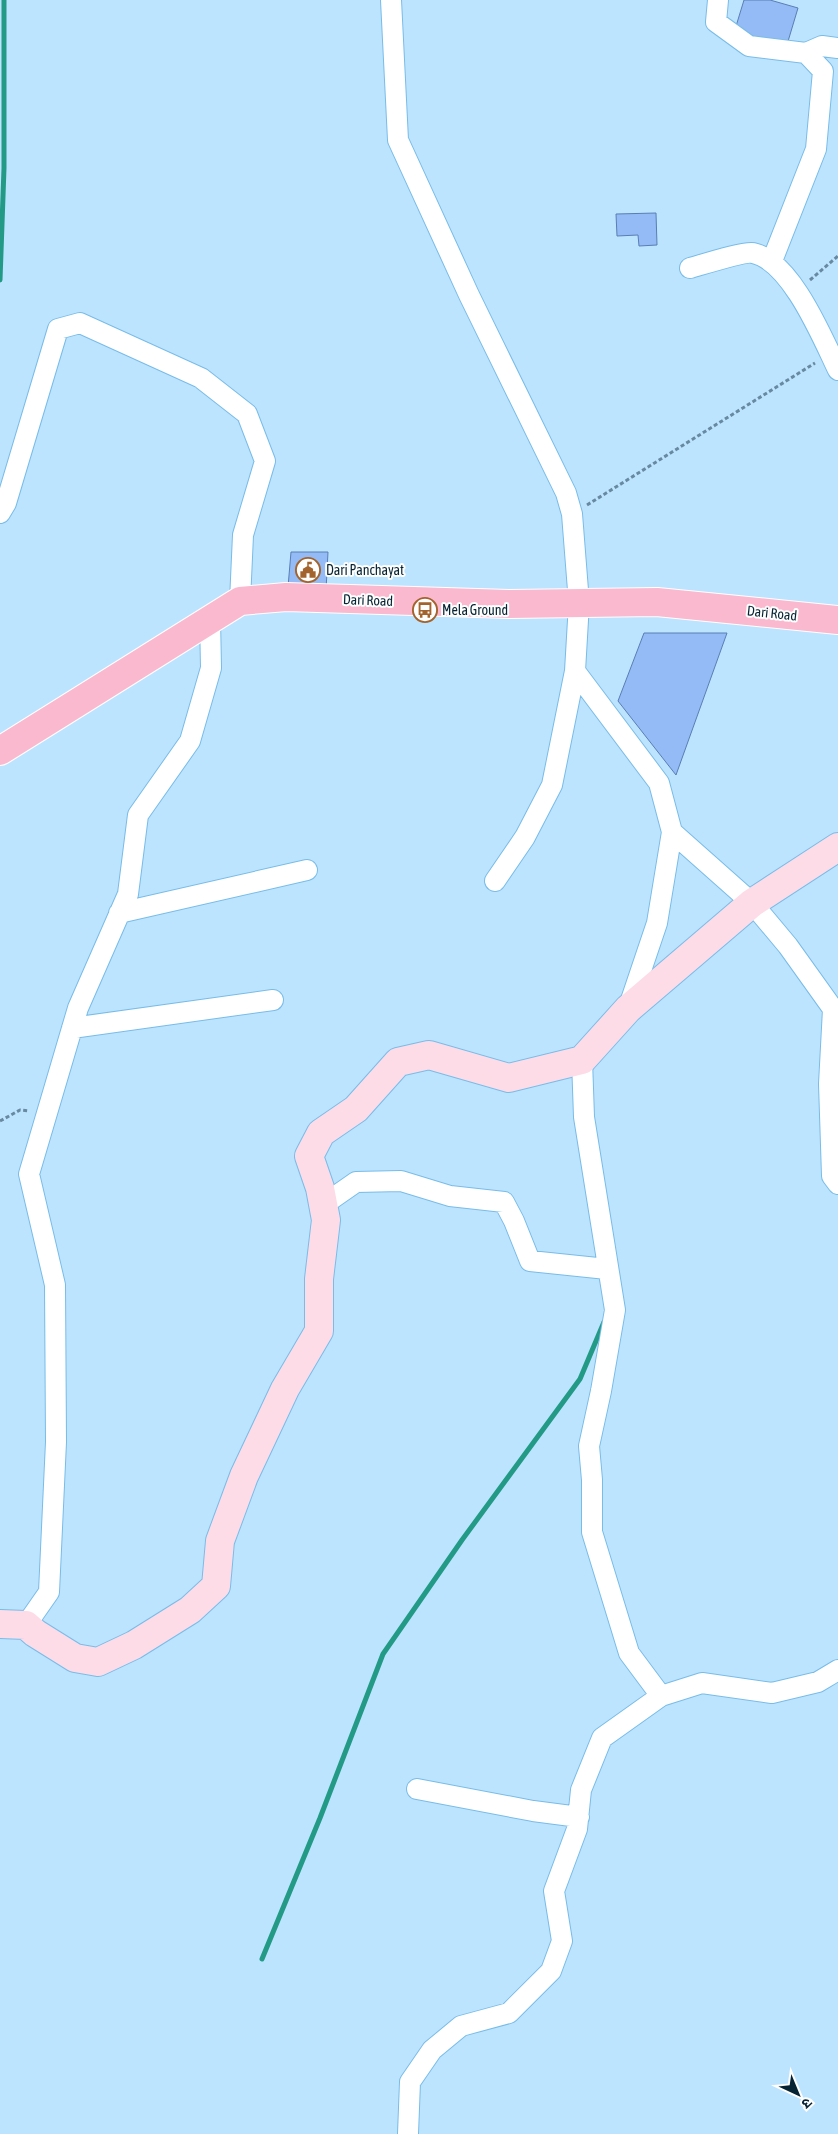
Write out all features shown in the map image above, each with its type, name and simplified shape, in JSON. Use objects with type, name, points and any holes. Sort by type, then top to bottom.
[{"type":"main road","name":"Dari Road","points":[[0,751],[240,601],[286,597],[509,604],[657,602],[838,620]]},
{"type":"street","points":[[391,0],[398,140],[469,295],[566,493],[572,514],[580,603],[575,670],[552,785],[525,838],[495,881]]},
{"type":"street","points":[[718,0],[716,22],[748,46],[806,52],[822,46],[838,48]]},
{"type":"street","points":[[772,261],[816,149],[824,71],[806,52]]},
{"type":"street","points":[[690,268],[751,252],[772,261],[797,291],[834,362]]},
{"type":"street","points":[[0,513],[6,503],[58,329],[80,323],[200,378],[246,414],[265,461],[243,534],[240,601]]},
{"type":"street","points":[[210,618],[211,668],[190,741],[138,815],[128,894],[78,1008],[29,1174],[55,1285],[56,1442],[49,1592],[13,1624],[35,1633],[75,1658],[98,1662],[134,1645],[190,1610],[216,1586],[220,1541],[244,1476],[285,1388],[320,1331],[319,1279],[326,1220],[309,1156],[321,1133],[356,1109],[398,1062],[429,1054],[509,1078],[582,1060],[628,1009],[752,903],[838,847]]},
{"type":"street","points":[[575,670],[659,783],[672,832],[657,923],[628,1009]]},
{"type":"street","points":[[672,832],[752,903],[788,946],[833,1009],[829,1084],[832,1176],[838,1184]]},
{"type":"street","points":[[119,913],[307,870]]},
{"type":"street","points":[[72,1028],[273,1000]]},
{"type":"street","points":[[582,1060],[584,1117],[615,1310],[589,1446],[592,1480],[592,1532],[629,1653],[661,1696]]},
{"type":"street","points":[[323,1205],[356,1182],[401,1180],[450,1196],[504,1202],[530,1261],[608,1269]]},
{"type":"street","points":[[408,2134],[410,2082],[432,2050],[461,2026],[509,2012],[551,1971],[562,1941],[554,1891],[577,1829],[581,1790],[602,1738],[661,1696],[702,1683],[772,1693],[818,1682],[838,1670]]},
{"type":"street","points":[[417,1789],[532,1812],[579,1816]]},
{"type":"path","points":[[797,291],[838,256]]},
{"type":"path","points":[[572,514],[834,362]]},
{"type":"path","points":[[0,1121],[20,1110],[47,1112]]},
{"type":"building","points":[[744,0],[770,0],[798,8],[786,48],[733,36]]},
{"type":"building","points":[[656,213],[657,245],[639,246],[638,235],[617,236],[616,214]]},
{"type":"building","name":"Dari Panchayat","points":[[291,552],[328,552],[326,590],[288,587]]},
{"type":"building","points":[[644,633],[727,633],[676,775],[618,701]]},
{"type":"waterway","points":[[0,280],[4,168],[4,0]]},
{"type":"waterway","points":[[262,1959],[320,1818],[383,1654],[462,1540],[580,1379],[604,1322]]},
{"type":"place","name":"Dari Panchayat","points":[[308,570]]},
{"type":"place","name":"Mela Ground","points":[[425,610]]}]
